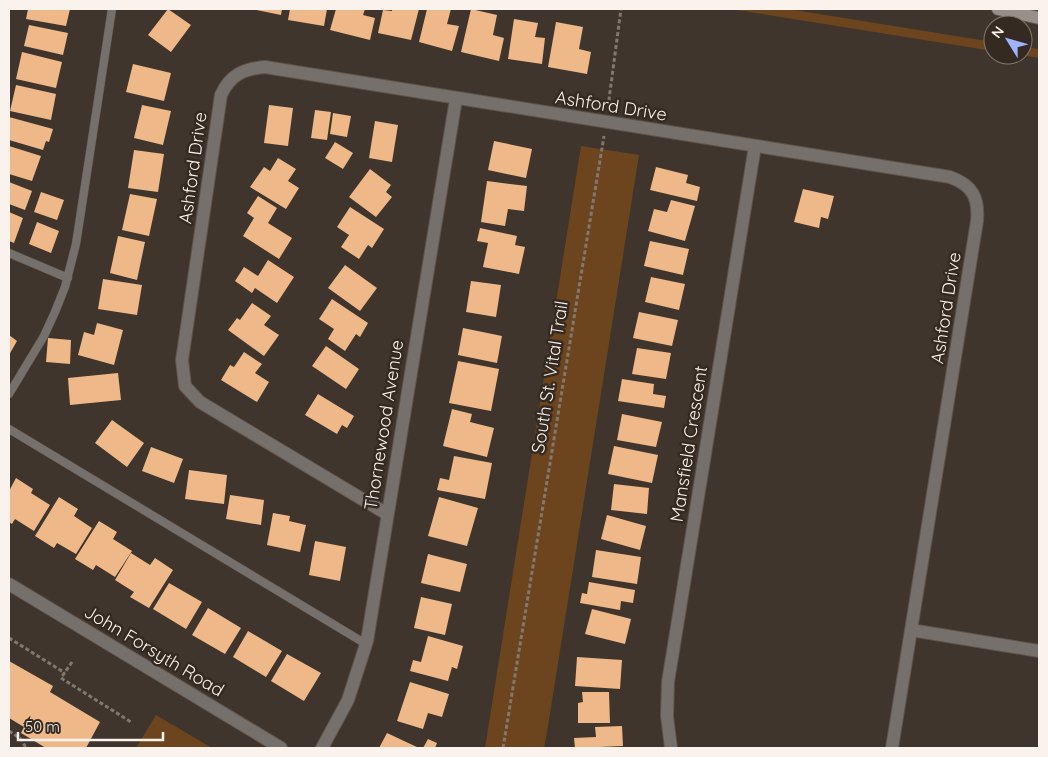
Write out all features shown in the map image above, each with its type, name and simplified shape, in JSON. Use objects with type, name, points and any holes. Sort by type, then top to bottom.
[{"type":"main road","points":[[998,9],[1039,18]]},
{"type":"street","name":"Ashford Drive","points":[[387,514],[200,402],[184,386],[182,360],[221,95],[226,84],[235,75],[253,68],[265,67],[950,177],[969,186],[975,195],[978,208],[977,221],[892,748]]},
{"type":"street","name":"Thornewood Avenue","points":[[322,748],[348,700],[366,644],[456,99]]},
{"type":"street","name":"Mansfield Crescent","points":[[671,748],[667,716],[668,682],[756,146]]},
{"type":"street","name":"John Forsyth Road","points":[[9,584],[281,748]]},
{"type":"street","points":[[911,630],[1039,651]]},
{"type":"lane","points":[[9,394],[44,336],[68,278],[76,244],[112,9]]},
{"type":"lane","points":[[9,253],[68,278]]},
{"type":"lane","points":[[9,429],[366,644]]},
{"type":"path","name":"South St. Vital Trail","points":[[503,748],[606,122],[622,9]]},
{"type":"path","points":[[9,638],[65,673]]},
{"type":"path","points":[[72,662],[62,678],[132,722]]},
{"type":"path","points":[[9,731],[21,739],[26,748]]},
{"type":"shaded area","points":[[731,9],[788,9],[983,40],[983,49]]},
{"type":"shaded area","points":[[1033,48],[1039,49],[1039,58],[1033,57]]},
{"type":"shaded area","points":[[581,146],[639,155],[548,726],[544,748],[485,748]]},
{"type":"shaded area","points":[[156,715],[212,748],[136,748]]},
{"type":"building","points":[[28,9],[70,9],[66,26],[26,19]]},
{"type":"building","points":[[168,9],[191,25],[171,52],[148,35]]},
{"type":"building","points":[[252,9],[282,9],[281,15]]},
{"type":"building","points":[[290,9],[327,9],[324,26],[288,20]]},
{"type":"building","points":[[336,9],[365,9],[363,15],[375,18],[370,40],[330,30]]},
{"type":"building","points":[[392,9],[419,9],[411,40],[378,33],[383,10],[392,11]]},
{"type":"building","points":[[427,9],[451,9],[447,24],[459,26],[452,51],[419,42]]},
{"type":"building","points":[[471,9],[497,15],[493,35],[504,38],[499,61],[461,52]]},
{"type":"building","points":[[514,19],[538,23],[535,37],[545,38],[542,64],[508,59]]},
{"type":"building","points":[[556,22],[583,27],[579,49],[591,52],[587,74],[548,67]]},
{"type":"building","points":[[29,25],[68,33],[63,55],[24,46]]},
{"type":"building","points":[[22,52],[62,62],[56,88],[16,79]]},
{"type":"building","points":[[133,64],[171,73],[164,101],[126,92]]},
{"type":"building","points":[[16,85],[56,94],[51,120],[10,111]]},
{"type":"building","points":[[142,105],[171,111],[163,145],[134,138]]},
{"type":"building","points":[[269,105],[293,108],[288,146],[264,143]]},
{"type":"building","points":[[315,110],[331,112],[327,140],[311,138]]},
{"type":"building","points":[[333,113],[351,116],[347,137],[330,134]]},
{"type":"building","points":[[9,117],[53,129],[49,142],[46,141],[43,150],[9,140]]},
{"type":"building","points":[[375,121],[398,125],[392,162],[369,158]]},
{"type":"building","points":[[494,141],[532,149],[526,178],[488,170]]},
{"type":"building","points":[[335,142],[353,153],[343,169],[325,158]]},
{"type":"building","points":[[9,146],[41,156],[32,181],[9,174]]},
{"type":"building","points":[[134,150],[164,154],[158,192],[128,188]]},
{"type":"building","points":[[278,158],[296,169],[288,181],[299,188],[286,209],[250,187],[264,167],[270,171]]},
{"type":"building","points":[[656,167],[688,175],[686,183],[700,187],[697,201],[650,190]]},
{"type":"building","points":[[370,169],[391,185],[386,192],[392,197],[376,217],[349,197]]},
{"type":"building","points":[[487,181],[527,186],[524,211],[508,209],[505,226],[481,222]]},
{"type":"building","points":[[9,182],[32,191],[25,210],[9,204]]},
{"type":"building","points":[[803,189],[834,196],[828,219],[821,217],[819,228],[794,222]]},
{"type":"building","points":[[41,192],[64,200],[57,220],[34,212]]},
{"type":"building","points":[[130,194],[157,199],[149,236],[122,230]]},
{"type":"building","points":[[258,196],[277,208],[268,223],[292,238],[279,259],[243,236],[254,218],[247,213]]},
{"type":"building","points":[[671,200],[695,206],[685,241],[648,231],[654,209],[667,212]]},
{"type":"building","points":[[350,207],[384,229],[372,248],[368,245],[359,259],[341,247],[349,235],[337,227]]},
{"type":"building","points":[[9,212],[23,218],[14,243],[9,241]]},
{"type":"building","points":[[37,222],[59,231],[51,253],[29,244]]},
{"type":"building","points":[[480,228],[517,236],[515,245],[525,247],[519,274],[483,267],[488,243],[477,241]]},
{"type":"building","points":[[118,236],[145,242],[137,280],[110,273]]},
{"type":"building","points":[[650,241],[689,249],[683,275],[644,266]]},
{"type":"building","points":[[268,260],[294,277],[277,303],[255,288],[252,293],[235,281],[244,267],[258,276]]},
{"type":"building","points":[[345,265],[377,288],[360,311],[328,288]]},
{"type":"building","points":[[651,277],[685,284],[679,310],[645,302]]},
{"type":"building","points":[[103,279],[142,285],[137,315],[98,309]]},
{"type":"building","points":[[471,281],[501,285],[496,317],[466,312]]},
{"type":"building","points":[[332,299],[368,323],[360,337],[356,334],[345,351],[328,339],[334,329],[319,319]]},
{"type":"building","points":[[252,303],[271,316],[264,325],[279,335],[264,356],[228,330],[237,318],[240,320]]},
{"type":"building","points":[[639,312],[678,320],[672,346],[633,338]]},
{"type":"building","points":[[97,323],[123,330],[114,365],[78,355],[84,332],[94,335]]},
{"type":"building","points":[[463,328],[502,336],[497,363],[458,355]]},
{"type":"building","points":[[9,335],[17,341],[9,355]]},
{"type":"building","points":[[48,338],[71,340],[70,364],[46,362]]},
{"type":"building","points":[[326,346],[359,369],[346,389],[312,366]]},
{"type":"building","points":[[637,348],[671,353],[666,379],[632,374]]},
{"type":"building","points":[[244,352],[262,364],[255,373],[269,382],[257,402],[221,380],[230,365],[234,367]]},
{"type":"building","points":[[458,361],[499,369],[491,411],[449,403]]},
{"type":"building","points":[[118,373],[121,400],[70,405],[68,378]]},
{"type":"building","points":[[622,379],[654,384],[653,394],[666,396],[664,408],[618,401]]},
{"type":"building","points":[[318,394],[354,416],[347,428],[342,425],[337,434],[305,415]]},
{"type":"building","points":[[452,409],[472,414],[470,422],[494,428],[487,457],[443,446]]},
{"type":"building","points":[[622,414],[662,422],[656,447],[617,440]]},
{"type":"building","points":[[112,420],[144,443],[127,467],[95,443]]},
{"type":"building","points":[[614,446],[658,455],[652,483],[608,474]]},
{"type":"building","points":[[151,447],[183,459],[174,483],[142,471]]},
{"type":"building","points":[[454,456],[492,463],[485,499],[437,490],[440,478],[449,480]]},
{"type":"building","points":[[189,470],[227,475],[224,504],[185,499]]},
{"type":"building","points":[[16,478],[33,489],[31,493],[50,505],[34,531],[15,519],[12,524],[9,522],[9,491]]},
{"type":"building","points":[[614,484],[649,488],[647,514],[611,510]]},
{"type":"building","points":[[230,495],[264,500],[261,525],[226,519]]},
{"type":"building","points":[[59,497],[78,509],[74,516],[92,528],[76,554],[57,543],[54,548],[35,536]]},
{"type":"building","points":[[439,497],[478,508],[467,546],[428,536]]},
{"type":"building","points":[[273,513],[290,516],[289,521],[306,525],[300,552],[267,545]]},
{"type":"building","points":[[607,515],[646,526],[640,550],[601,539]]},
{"type":"building","points":[[99,521],[117,532],[113,539],[132,551],[115,577],[96,565],[93,570],[75,559]]},
{"type":"building","points":[[315,541],[346,547],[340,581],[309,575]]},
{"type":"building","points":[[596,550],[641,557],[637,584],[592,577]]},
{"type":"building","points":[[131,553],[150,565],[155,558],[173,570],[149,608],[130,597],[134,592],[115,580]]},
{"type":"building","points":[[428,554],[467,564],[460,592],[421,583]]},
{"type":"building","points":[[589,582],[635,590],[633,603],[621,601],[620,610],[580,603],[582,593],[587,594]]},
{"type":"building","points":[[169,583],[202,602],[186,629],[153,609]]},
{"type":"building","points":[[421,597],[452,604],[445,635],[414,628]]},
{"type":"building","points":[[208,608],[241,628],[225,654],[192,635]]},
{"type":"building","points":[[592,609],[631,619],[625,644],[585,634]]},
{"type":"building","points":[[248,631],[282,651],[266,677],[233,657]]},
{"type":"building","points":[[428,636],[463,646],[457,669],[452,667],[448,681],[410,671],[413,660],[421,662]]},
{"type":"building","points":[[287,654],[321,673],[304,701],[271,681]]},
{"type":"building","points":[[577,657],[622,660],[620,689],[575,686]]},
{"type":"building","points":[[9,661],[53,686],[50,692],[100,722],[86,748],[46,748],[21,733],[24,727],[9,718]]},
{"type":"building","points":[[410,682],[449,694],[442,717],[428,713],[423,729],[397,721]]},
{"type":"building","points":[[582,692],[609,692],[610,723],[578,723],[578,703],[583,702]]},
{"type":"building","points":[[622,726],[623,746],[575,748],[574,738],[596,737],[595,727]]},
{"type":"building","points":[[387,733],[419,748],[379,748]]},
{"type":"building","points":[[428,739],[437,743],[435,748],[423,748]]}]
